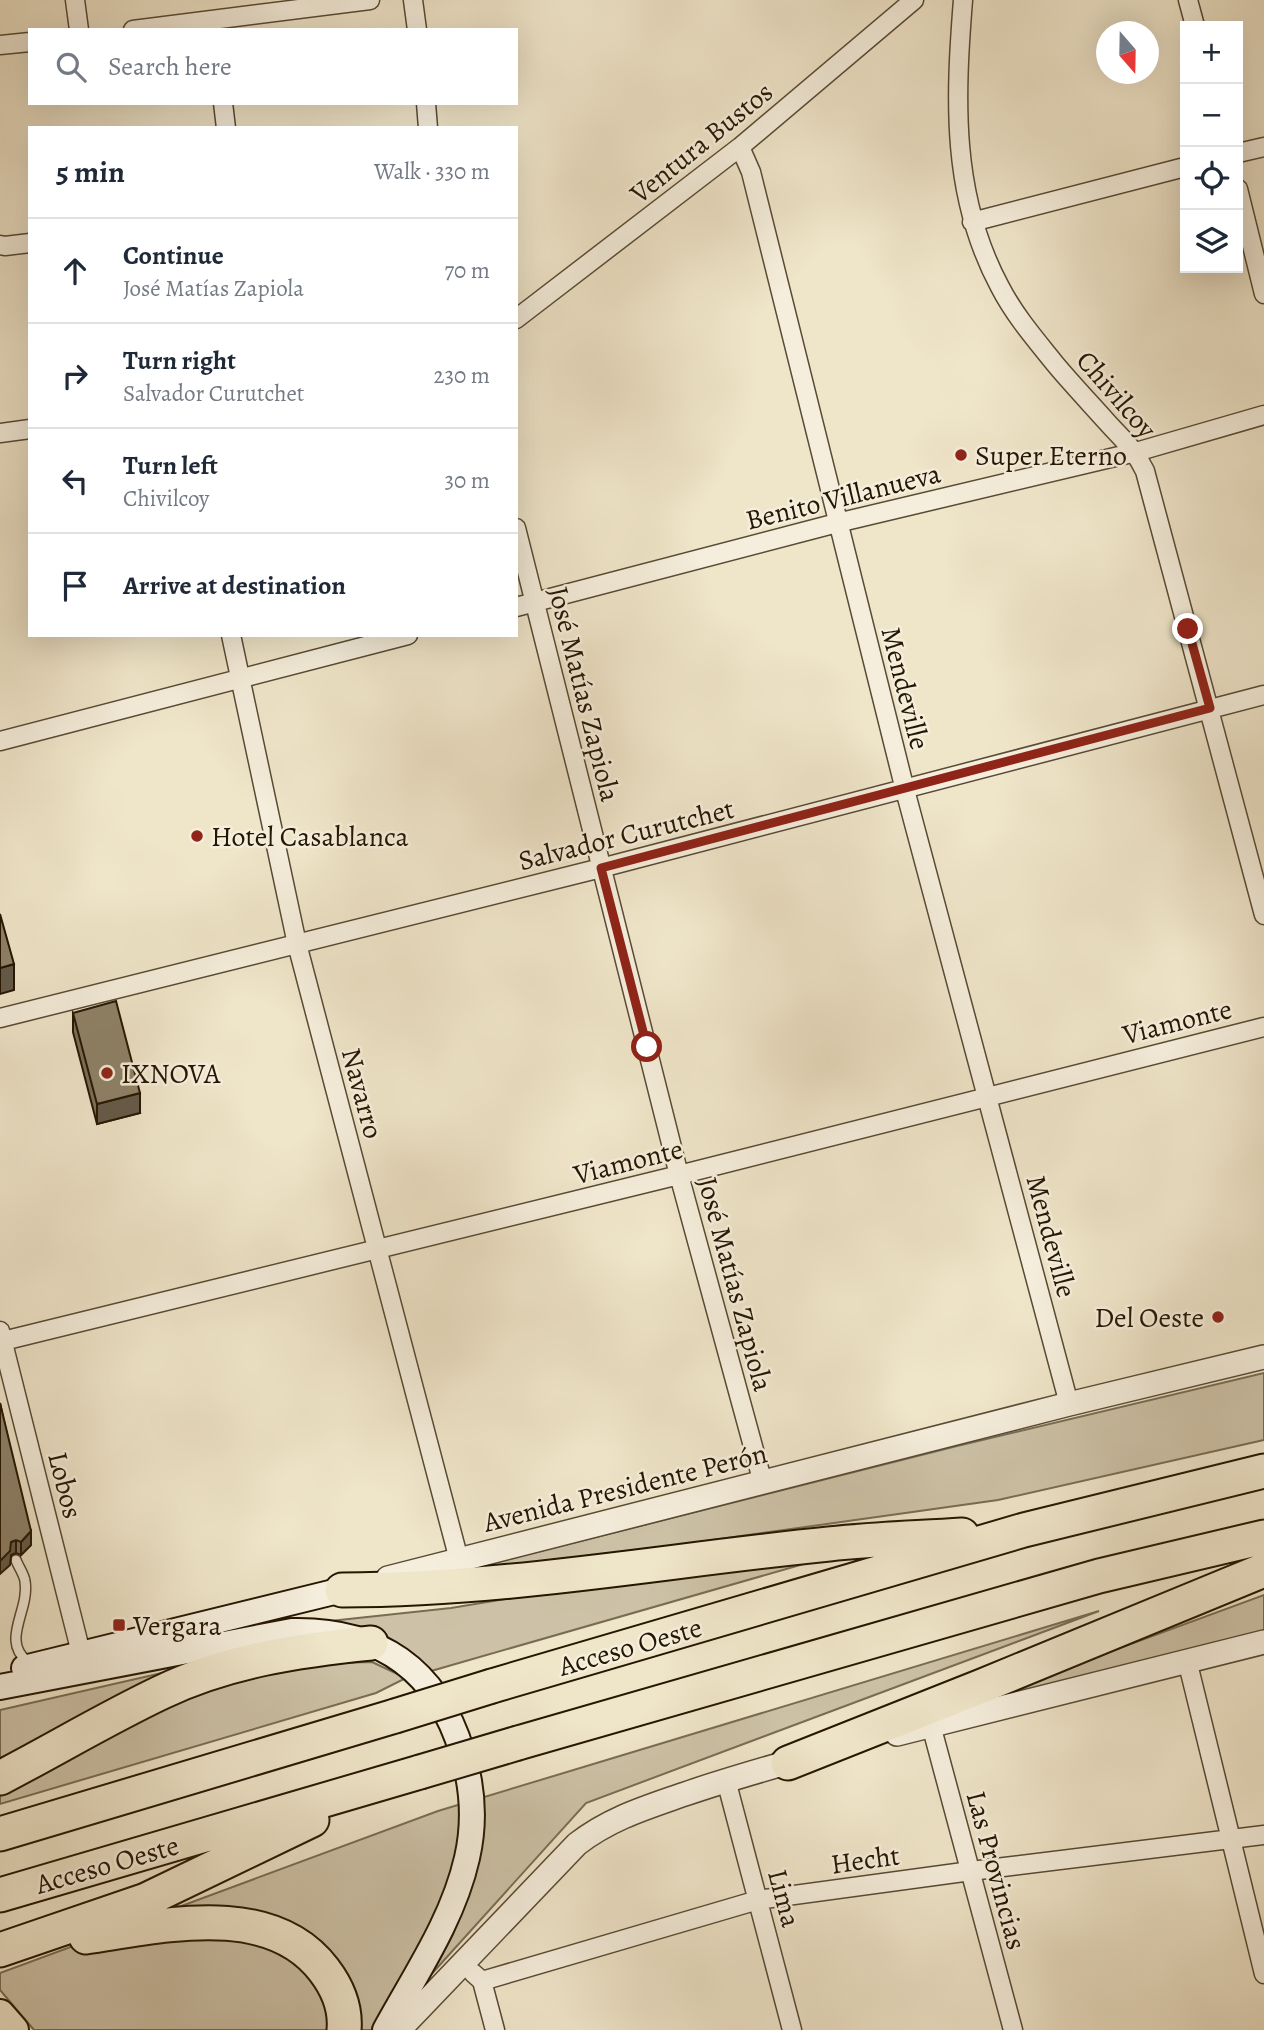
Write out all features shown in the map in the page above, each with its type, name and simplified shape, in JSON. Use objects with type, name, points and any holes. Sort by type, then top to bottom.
[{"type":"highway","name":"Acceso Oeste","points":[[0,1834],[1024,1530],[1264,1471]]},
{"type":"highway","points":[[342,1590],[412,1590],[493,1583],[830,1543],[1024,1530]]},
{"type":"highway","name":"Acceso Oeste","points":[[0,1895],[1099,1576],[1264,1537]]},
{"type":"highway","points":[[788,1763],[1264,1570]]},
{"type":"highway","points":[[0,1778],[163,1691],[211,1673],[297,1652],[371,1643]]},
{"type":"highway","points":[[4,1949],[125,1908],[175,1887],[386,1783]]},
{"type":"highway","points":[[4,1949],[147,1928],[194,1924],[232,1923],[265,1929],[302,1948],[321,1967],[339,1996],[344,2030]]},
{"type":"main road","name":"Avenida Presidente Perón","points":[[0,1675],[342,1590]]},
{"type":"main road","points":[[0,1687],[281,1632],[332,1632],[371,1643],[397,1656],[412,1668],[444,1708],[454,1729],[464,1759],[472,1808],[467,1858],[455,1897],[439,1932],[385,2030]]},
{"type":"main road","points":[[0,2014],[13,2030]]},
{"type":"street","points":[[75,0],[79,28]]},
{"type":"street","points":[[166,28],[214,25],[370,0]]},
{"type":"street","points":[[414,0],[417,28]]},
{"type":"street","name":"Ventura Bustos","points":[[518,317],[740,147],[914,0]]},
{"type":"street","name":"Chivilcoy","points":[[964,0],[956,99],[963,177],[972,222],[1000,289],[1021,321],[1072,384],[1136,452],[1145,471],[1264,915]]},
{"type":"street","points":[[1188,0],[1194,21]]},
{"type":"street","points":[[0,45],[28,41]]},
{"type":"street","points":[[223,105],[226,126]]},
{"type":"street","points":[[426,105],[428,126]]},
{"type":"street","name":"Mendeville","points":[[740,147],[751,172],[905,790],[1069,1404]]},
{"type":"street","points":[[1243,152],[1264,147]]},
{"type":"street","points":[[972,222],[1180,168]]},
{"type":"street","points":[[1243,209],[1264,294]]},
{"type":"street","points":[[0,245],[28,243]]},
{"type":"street","name":"Benito Villanueva","points":[[518,606],[837,523],[1136,452],[1264,415]]},
{"type":"street","points":[[0,433],[28,429]]},
{"type":"street","name":"José Matías Zapiola","points":[[518,535],[680,1175],[763,1483]]},
{"type":"street","name":"Navarro","points":[[232,637],[298,944],[458,1560]]},
{"type":"street","points":[[0,741],[400,637]]},
{"type":"street","name":"Salvador Curutchet","points":[[0,1018],[601,868],[1264,695]]},
{"type":"street","name":"Viamonte","points":[[1,1336],[680,1175],[1264,1027]]},
{"type":"street","name":"Lobos","points":[[1,1336],[81,1653]]},
{"type":"street","name":"Avenida Presidente Perón","points":[[342,1590],[1069,1404],[1264,1357]]},
{"type":"street","points":[[399,2030],[577,1844],[600,1827],[627,1814],[726,1780],[788,1763],[1264,1642]]},
{"type":"street","points":[[1187,1660],[1264,1974]]},
{"type":"street","name":"Las Provincias","points":[[931,1725],[1013,2030]]},
{"type":"street","name":"Lima","points":[[726,1780],[792,2030]]},
{"type":"street","name":"Hecht","points":[[482,1981],[758,1900],[1264,1835]]},
{"type":"street","points":[[462,1963],[482,1981],[495,2030]]},
{"type":"lane","points":[[16,1560],[25,1581],[23,1597],[7,1626],[7,1644],[16,1657],[36,1665]]},
{"type":"shaded area","points":[[1264,1373],[1264,1440],[998,1500],[506,1569],[493,1566],[493,1563],[957,1446]]},
{"type":"shaded area","points":[[835,1555],[431,1671],[410,1652],[385,1637],[359,1627],[330,1621],[451,1608]]},
{"type":"shaded area","points":[[1264,1595],[1264,1635],[970,1709],[1041,1677]]},
{"type":"shaded area","points":[[1099,1611],[586,1803],[381,2030],[34,2030],[0,1990],[0,1973],[438,1811]]},
{"type":"shaded area","points":[[372,1662],[406,1678],[376,1693],[0,1804],[0,1710],[188,1667]]},
{"type":"building","points":[[0,914],[14,964],[0,968]]},
{"type":"building","name":"IXNOVA","points":[[116,1001],[140,1093],[97,1104],[73,1013]]},
{"type":"building","points":[[0,1403],[31,1531],[21,1542],[11,1542],[10,1551],[0,1561]]},
{"type":"place","name":"Super Eterno","points":[[961,455]]},
{"type":"place","name":"Hotel Casablanca","points":[[197,836]]},
{"type":"place","name":"IXNOVA","points":[[107,1073]]},
{"type":"place","name":"Del Oeste","points":[[1218,1317]]},
{"type":"place","name":"Vergara","points":[[119,1625]]},
{"type":"route","points":[[647,1047],[601,868],[1210,708],[1188,629]]}]
